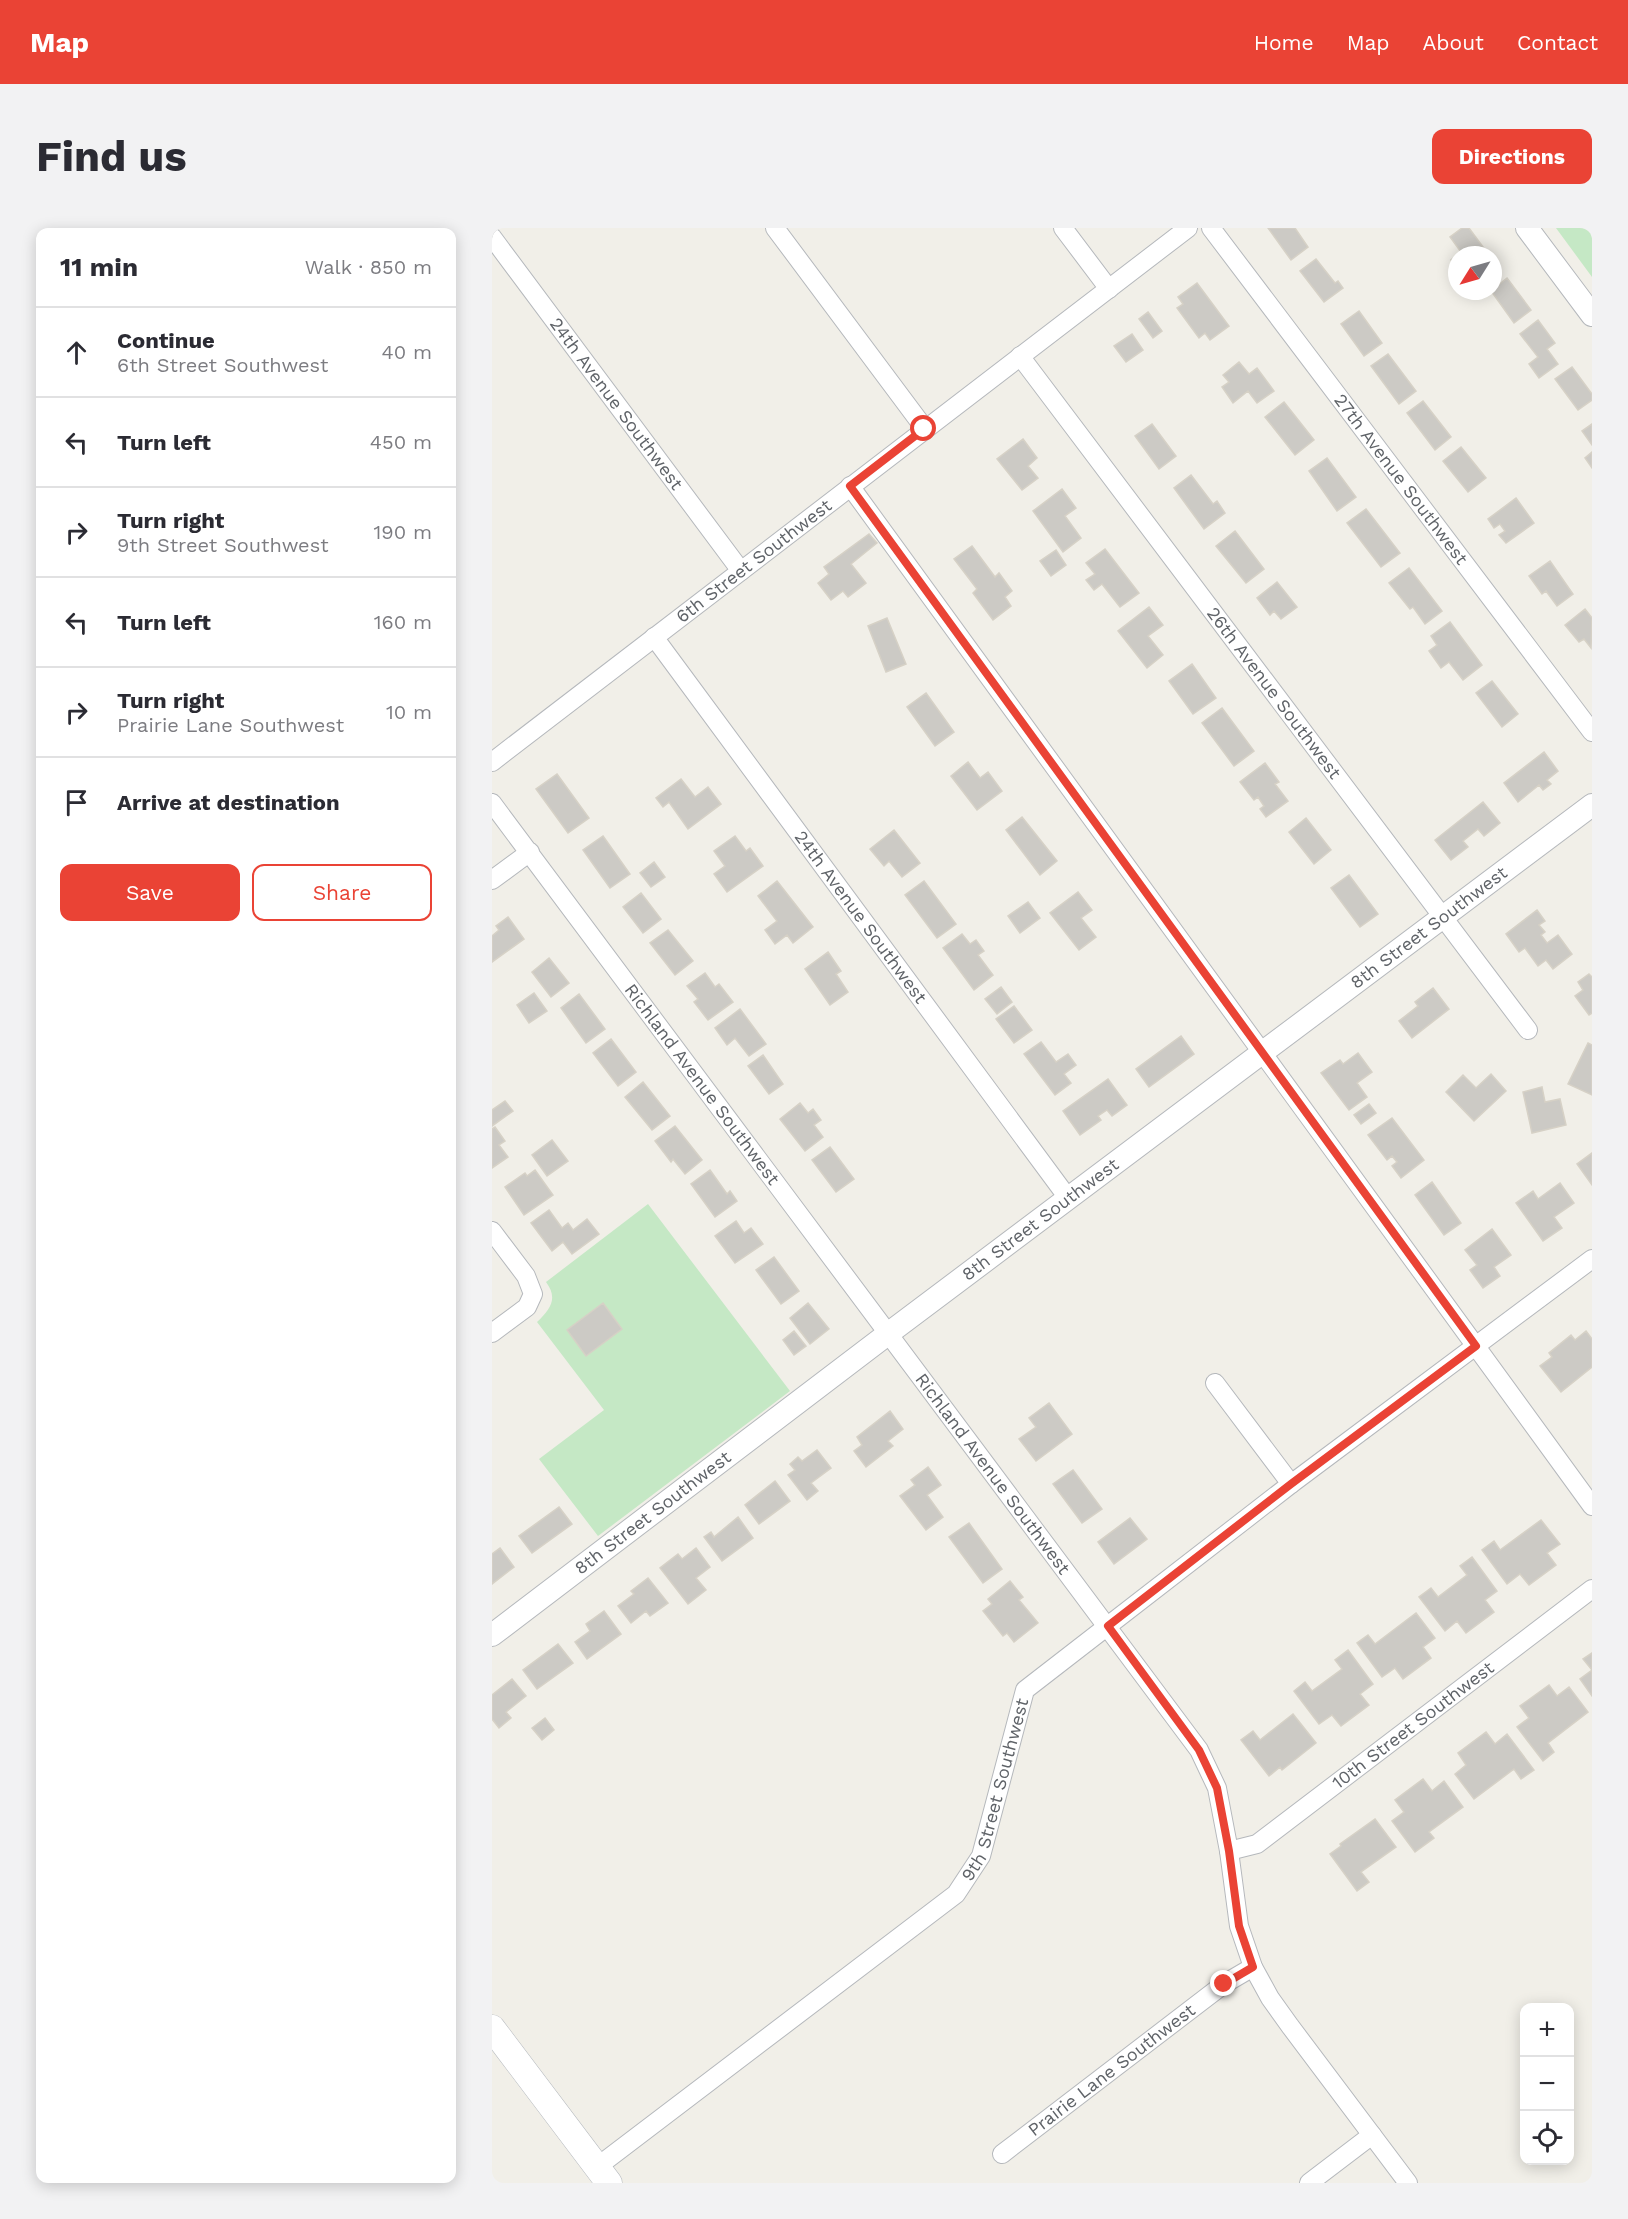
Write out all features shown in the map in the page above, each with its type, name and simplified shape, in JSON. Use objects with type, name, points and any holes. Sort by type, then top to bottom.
[{"type":"main road","points":[[497,2044],[603,2175]]},
{"type":"street","points":[[775,228],[924,429]]},
{"type":"street","points":[[1063,228],[1108,289]]},
{"type":"street","name":"6th Street Southwest","points":[[492,762],[1188,228]]},
{"type":"street","name":"27th Avenue Southwest","points":[[1211,228],[1592,732]]},
{"type":"street","points":[[1527,228],[1592,315]]},
{"type":"street","name":"24th Avenue Southwest","points":[[492,237],[741,571]]},
{"type":"street","name":"26th Avenue Southwest","points":[[1020,356],[1528,1030]]},
{"type":"street","points":[[850,486],[1592,1506]]},
{"type":"street","name":"24th Avenue Southwest","points":[[654,637],[1068,1198]]},
{"type":"street","name":"Richland Avenue Southwest","points":[[492,803],[1199,1750],[1217,1788],[1229,1851],[1239,1926],[1253,1967],[1283,2016],[1408,2183]]},
{"type":"street","name":"8th Street Southwest","points":[[492,1635],[889,1333],[1592,805]]},
{"type":"street","points":[[492,880],[530,852]]},
{"type":"street","points":[[492,1231],[526,1276],[533,1294],[527,1307],[492,1333]]},
{"type":"street","name":"9th Street Southwest","points":[[603,2175],[956,1894],[981,1856],[1025,1690],[1291,1484],[1592,1259]]},
{"type":"street","points":[[1215,1383],[1291,1484]]},
{"type":"street","name":"10th Street Southwest","points":[[1229,1851],[1257,1844],[1592,1589]]},
{"type":"street","name":"Prairie Lane Southwest","points":[[1002,2154],[1224,1984],[1253,1967]]},
{"type":"street","points":[[1309,2183],[1372,2135]]},
{"type":"green space","points":[[1556,228],[1592,228],[1592,277]]},
{"type":"green space","points":[[648,1204],[790,1391],[598,1536],[539,1459],[604,1410],[537,1322],[546,1313],[551,1303],[552,1293],[546,1282]]},
{"type":"building","points":[[1268,228],[1295,228],[1308,247],[1291,260]]},
{"type":"building","points":[[1462,228],[1469,228],[1482,246],[1457,246],[1450,237]]},
{"type":"building","points":[[1316,259],[1335,283],[1338,281],[1343,288],[1324,302],[1300,271]]},
{"type":"building","points":[[1507,278],[1531,310],[1514,323],[1497,300],[1502,300],[1502,282]]},
{"type":"building","points":[[1197,283],[1229,326],[1210,340],[1205,333],[1199,338],[1177,308],[1183,304],[1178,297]]},
{"type":"building","points":[[1359,311],[1382,343],[1364,356],[1341,324]]},
{"type":"building","points":[[1148,312],[1162,331],[1153,338],[1139,319]]},
{"type":"building","points":[[1538,320],[1555,343],[1547,349],[1558,364],[1539,378],[1529,364],[1538,357],[1520,334]]},
{"type":"building","points":[[1132,334],[1143,350],[1126,362],[1114,346]]},
{"type":"building","points":[[1388,354],[1416,391],[1399,404],[1371,366]]},
{"type":"building","points":[[1239,362],[1249,374],[1257,368],[1274,391],[1257,403],[1248,391],[1233,403],[1222,387],[1229,382],[1223,375]]},
{"type":"building","points":[[1572,367],[1592,394],[1592,400],[1578,410],[1555,379]]},
{"type":"building","points":[[1423,401],[1451,437],[1435,450],[1407,413]]},
{"type":"building","points":[[1284,402],[1314,440],[1295,455],[1265,417]]},
{"type":"building","points":[[1152,424],[1176,456],[1159,469],[1135,436]]},
{"type":"building","points":[[1592,424],[1592,445],[1582,431]]},
{"type":"building","points":[[1023,439],[1037,458],[1028,466],[1038,478],[1022,490],[997,459]]},
{"type":"building","points":[[1461,447],[1486,478],[1468,492],[1443,461]]},
{"type":"building","points":[[1592,452],[1592,468],[1585,458]]},
{"type":"building","points":[[1327,458],[1356,497],[1337,511],[1309,471]]},
{"type":"building","points":[[1191,475],[1213,504],[1217,501],[1225,513],[1204,529],[1174,488]]},
{"type":"building","points":[[1062,489],[1076,508],[1065,516],[1081,538],[1063,552],[1033,511]]},
{"type":"building","points":[[1516,498],[1534,523],[1506,543],[1499,535],[1505,531],[1500,524],[1494,528],[1488,519]]},
{"type":"building","points":[[1366,509],[1400,553],[1381,567],[1347,523]]},
{"type":"building","points":[[1235,531],[1264,569],[1246,583],[1216,546]]},
{"type":"building","points":[[869,534],[877,543],[851,564],[866,583],[848,597],[843,591],[831,600],[818,583],[829,574],[824,567]]},
{"type":"building","points":[[972,546],[995,577],[999,573],[1012,591],[1005,597],[1011,606],[993,620],[973,593],[977,589],[954,559]]},
{"type":"building","points":[[1105,549],[1139,593],[1120,607],[1102,584],[1094,590],[1086,580],[1095,574],[1086,563]]},
{"type":"building","points":[[1056,550],[1066,565],[1051,576],[1040,561]]},
{"type":"building","points":[[1550,561],[1573,594],[1557,606],[1546,591],[1542,594],[1529,576]]},
{"type":"building","points":[[1409,568],[1442,611],[1425,624],[1413,607],[1410,609],[1389,583]]},
{"type":"building","points":[[1277,582],[1297,607],[1281,619],[1274,611],[1270,615],[1257,598]]},
{"type":"building","points":[[1149,607],[1163,625],[1148,636],[1163,655],[1147,668],[1118,631]]},
{"type":"building","points":[[1585,609],[1592,618],[1591,648],[1584,639],[1579,642],[1565,625]]},
{"type":"building","points":[[887,618],[906,664],[886,672],[868,626]]},
{"type":"building","points":[[1450,622],[1482,665],[1463,680],[1449,662],[1441,668],[1429,651],[1437,645],[1431,636]]},
{"type":"building","points":[[1192,664],[1216,698],[1193,714],[1169,681]]},
{"type":"building","points":[[1492,681],[1518,714],[1502,727],[1476,693]]},
{"type":"building","points":[[926,693],[954,732],[935,746],[907,707]]},
{"type":"building","points":[[1222,708],[1254,751],[1234,766],[1202,723]]},
{"type":"building","points":[[1544,752],[1558,771],[1547,780],[1551,784],[1543,790],[1539,785],[1518,802],[1504,783]]},
{"type":"building","points":[[968,762],[980,778],[988,772],[1002,791],[977,810],[951,776]]},
{"type":"building","points":[[1265,763],[1279,782],[1275,784],[1288,801],[1266,817],[1260,809],[1264,806],[1258,797],[1254,800],[1240,782]]},
{"type":"building","points":[[557,774],[589,818],[568,833],[536,789]]},
{"type":"building","points":[[681,779],[695,797],[708,787],[721,804],[688,829],[669,802],[663,807],[656,798]]},
{"type":"building","points":[[1483,802],[1500,823],[1484,836],[1478,829],[1463,841],[1468,847],[1451,860],[1435,840]]},
{"type":"building","points":[[1022,817],[1057,861],[1040,875],[1006,830]]},
{"type":"building","points":[[1306,818],[1331,850],[1314,864],[1289,832]]},
{"type":"building","points":[[894,830],[920,863],[902,877],[889,861],[884,866],[870,849]]},
{"type":"building","points":[[603,836],[630,874],[610,888],[583,850]]},
{"type":"building","points":[[735,836],[746,851],[750,848],[763,866],[727,892],[714,874],[725,866],[714,851]]},
{"type":"building","points":[[654,862],[665,877],[651,887],[640,873]]},
{"type":"building","points":[[1349,875],[1378,914],[1360,927],[1331,888]]},
{"type":"building","points":[[777,881],[813,927],[793,943],[787,935],[775,944],[765,930],[777,921],[758,896]]},
{"type":"building","points":[[924,881],[956,924],[937,938],[905,895]]},
{"type":"building","points":[[1078,892],[1092,910],[1081,918],[1096,937],[1079,950],[1050,913]]},
{"type":"building","points":[[641,893],[661,919],[643,933],[623,907]]},
{"type":"building","points":[[1028,902],[1040,918],[1020,933],[1008,916]]},
{"type":"building","points":[[1537,910],[1545,921],[1539,925],[1545,932],[1541,935],[1547,943],[1558,935],[1572,954],[1553,969],[1546,960],[1538,966],[1525,948],[1519,952],[1506,934]]},
{"type":"building","points":[[508,917],[524,939],[492,962],[492,936],[499,930],[496,926]]},
{"type":"building","points":[[668,930],[693,961],[675,975],[650,943]]},
{"type":"building","points":[[962,934],[970,944],[976,940],[984,951],[978,955],[993,975],[974,990],[943,948]]},
{"type":"building","points":[[828,952],[841,971],[836,974],[848,992],[830,1005],[805,969]]},
{"type":"building","points":[[549,958],[569,983],[551,997],[532,972]]},
{"type":"building","points":[[705,973],[715,987],[719,984],[733,1002],[708,1020],[694,1002],[698,999],[687,986]]},
{"type":"building","points":[[1589,974],[1592,977],[1592,1013],[1589,1015],[1575,996],[1583,990],[1578,982]]},
{"type":"building","points":[[1001,987],[1012,1002],[997,1014],[985,999]]},
{"type":"building","points":[[1433,988],[1449,1009],[1412,1038],[1399,1021],[1418,1006],[1415,1002]]},
{"type":"building","points":[[534,993],[547,1011],[529,1023],[517,1005]]},
{"type":"building","points":[[579,994],[605,1029],[586,1043],[561,1008]]},
{"type":"building","points":[[1014,1006],[1032,1030],[1014,1043],[996,1019]]},
{"type":"building","points":[[740,1009],[766,1044],[749,1056],[735,1038],[727,1045],[715,1028]]},
{"type":"building","points":[[1181,1036],[1194,1054],[1149,1087],[1136,1069]]},
{"type":"building","points":[[611,1039],[636,1072],[618,1086],[593,1053]]},
{"type":"building","points":[[1041,1042],[1056,1062],[1068,1054],[1076,1065],[1064,1074],[1071,1083],[1055,1095],[1024,1054]]},
{"type":"building","points":[[1588,1043],[1592,1045],[1592,1095],[1568,1084]]},
{"type":"building","points":[[1358,1053],[1372,1072],[1357,1083],[1367,1097],[1349,1110],[1321,1073],[1340,1060],[1343,1064]]},
{"type":"building","points":[[763,1055],[783,1084],[769,1094],[748,1066]]},
{"type":"building","points":[[1491,1074],[1506,1091],[1474,1121],[1446,1092],[1463,1075],[1476,1088]]},
{"type":"building","points":[[1108,1079],[1127,1105],[1112,1116],[1107,1110],[1098,1116],[1101,1120],[1080,1135],[1063,1111]]},
{"type":"building","points":[[643,1082],[670,1116],[652,1130],[625,1097]]},
{"type":"building","points":[[1542,1087],[1545,1102],[1560,1099],[1566,1125],[1532,1133],[1523,1092]]},
{"type":"building","points":[[505,1101],[513,1111],[492,1126],[492,1110]]},
{"type":"building","points":[[800,1103],[808,1113],[813,1109],[821,1120],[814,1125],[823,1137],[805,1151],[780,1119]]},
{"type":"building","points":[[1369,1104],[1376,1113],[1361,1124],[1354,1115]]},
{"type":"building","points":[[1392,1118],[1424,1160],[1401,1178],[1392,1166],[1397,1162],[1392,1156],[1387,1160],[1368,1135]]},
{"type":"building","points":[[675,1126],[702,1160],[685,1174],[673,1159],[671,1162],[655,1141]]},
{"type":"building","points":[[495,1127],[505,1141],[499,1145],[508,1157],[492,1168],[492,1129]]},
{"type":"building","points":[[552,1140],[568,1161],[547,1176],[532,1155]]},
{"type":"building","points":[[830,1147],[854,1179],[836,1192],[812,1160]]},
{"type":"building","points":[[1592,1153],[1592,1185],[1577,1164]]},
{"type":"building","points":[[535,1170],[553,1195],[524,1215],[505,1187],[525,1173],[527,1176]]},
{"type":"building","points":[[710,1170],[727,1194],[730,1191],[737,1201],[715,1217],[691,1184]]},
{"type":"building","points":[[1432,1182],[1461,1223],[1444,1235],[1415,1195]]},
{"type":"building","points":[[1560,1183],[1574,1203],[1554,1217],[1562,1228],[1543,1241],[1516,1203],[1533,1191],[1538,1199]]},
{"type":"building","points":[[549,1210],[562,1228],[568,1223],[573,1230],[587,1219],[599,1234],[572,1254],[563,1242],[552,1251],[531,1223]]},
{"type":"building","points":[[736,1221],[744,1233],[751,1228],[763,1244],[735,1263],[715,1236]]},
{"type":"building","points":[[1492,1229],[1511,1255],[1494,1267],[1500,1276],[1483,1288],[1470,1270],[1477,1265],[1465,1250]]},
{"type":"building","points":[[774,1257],[799,1291],[781,1304],[756,1270]]},
{"type":"building","points":[[603,1303],[622,1329],[586,1356],[567,1330]]},
{"type":"building","points":[[808,1303],[829,1329],[810,1344],[790,1318]]},
{"type":"building","points":[[794,1331],[806,1346],[794,1355],[783,1340]]},
{"type":"building","points":[[1586,1331],[1592,1339],[1592,1367],[1561,1392],[1540,1366],[1552,1357],[1549,1353],[1571,1335],[1575,1340]]},
{"type":"building","points":[[1049,1403],[1072,1434],[1036,1461],[1019,1439],[1036,1427],[1029,1418]]},
{"type":"building","points":[[890,1411],[903,1429],[888,1441],[893,1446],[866,1467],[854,1451],[862,1445],[857,1437]]},
{"type":"building","points":[[817,1450],[831,1468],[811,1483],[818,1491],[807,1500],[788,1475],[795,1470],[790,1464],[798,1457],[802,1461]]},
{"type":"building","points":[[928,1467],[941,1485],[927,1495],[943,1517],[926,1530],[900,1496],[915,1485],[911,1480]]},
{"type":"building","points":[[1073,1470],[1102,1509],[1082,1523],[1053,1484]]},
{"type":"building","points":[[775,1481],[790,1501],[759,1524],[745,1505]]},
{"type":"building","points":[[559,1507],[572,1524],[532,1553],[519,1536]]},
{"type":"building","points":[[738,1517],[753,1538],[722,1561],[704,1537],[711,1532],[714,1537]]},
{"type":"building","points":[[1130,1518],[1147,1539],[1114,1564],[1098,1542]]},
{"type":"building","points":[[1541,1520],[1560,1544],[1547,1553],[1556,1565],[1529,1585],[1520,1574],[1507,1584],[1482,1550],[1494,1541],[1500,1550]]},
{"type":"building","points":[[969,1523],[1002,1569],[983,1583],[949,1537]]},
{"type":"building","points":[[500,1548],[514,1567],[492,1584],[492,1554]]},
{"type":"building","points":[[696,1548],[710,1567],[696,1578],[706,1590],[688,1604],[660,1568],[678,1554],[682,1559]]},
{"type":"building","points":[[1472,1557],[1497,1591],[1485,1600],[1494,1612],[1466,1633],[1457,1621],[1445,1631],[1419,1597],[1431,1588],[1438,1597],[1467,1575],[1460,1566]]},
{"type":"building","points":[[648,1578],[668,1603],[650,1616],[646,1611],[631,1623],[618,1606],[634,1594],[631,1591]]},
{"type":"building","points":[[1010,1581],[1023,1597],[1019,1600],[1038,1623],[1014,1642],[1007,1633],[1003,1636],[983,1611],[992,1604],[988,1599]]},
{"type":"building","points":[[604,1611],[621,1634],[587,1659],[575,1642],[590,1631],[586,1624]]},
{"type":"building","points":[[1416,1613],[1435,1638],[1423,1647],[1431,1658],[1403,1679],[1395,1668],[1382,1677],[1357,1643],[1368,1635],[1375,1644]]},
{"type":"building","points":[[558,1644],[573,1663],[537,1689],[523,1670]]},
{"type":"building","points":[[1348,1650],[1373,1684],[1360,1694],[1369,1705],[1341,1726],[1332,1715],[1319,1724],[1294,1691],[1305,1682],[1312,1691],[1342,1669],[1335,1660]]},
{"type":"building","points":[[1592,1653],[1592,1670],[1583,1659]]},
{"type":"building","points":[[1592,1670],[1592,1696],[1580,1679]]},
{"type":"building","points":[[512,1679],[526,1696],[506,1712],[511,1718],[499,1728],[492,1719],[492,1695]]},
{"type":"building","points":[[1549,1685],[1557,1696],[1569,1687],[1588,1712],[1548,1743],[1554,1752],[1543,1761],[1517,1727],[1529,1718],[1520,1706]]},
{"type":"building","points":[[1293,1714],[1316,1743],[1282,1770],[1280,1767],[1269,1776],[1241,1740],[1253,1731],[1260,1740]]},
{"type":"building","points":[[545,1718],[554,1730],[542,1740],[532,1728]]},
{"type":"building","points":[[1486,1732],[1495,1744],[1507,1734],[1534,1770],[1521,1779],[1514,1769],[1474,1799],[1455,1774],[1466,1765],[1458,1753]]},
{"type":"building","points":[[1423,1779],[1432,1791],[1444,1781],[1463,1807],[1429,1832],[1434,1838],[1415,1852],[1392,1821],[1404,1812],[1395,1800]]},
{"type":"building","points":[[1375,1819],[1396,1847],[1361,1872],[1369,1882],[1357,1891],[1330,1854]]},
{"type":"route","points":[[924,429],[850,486],[1476,1346],[1291,1484],[1108,1626],[1199,1750],[1217,1788],[1229,1851],[1239,1926],[1253,1967],[1224,1984]]}]
